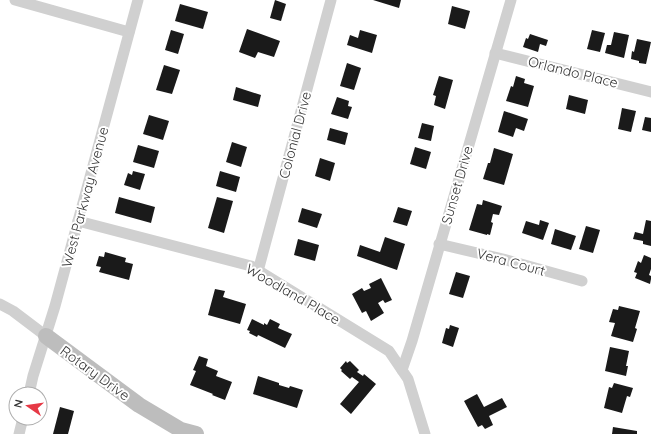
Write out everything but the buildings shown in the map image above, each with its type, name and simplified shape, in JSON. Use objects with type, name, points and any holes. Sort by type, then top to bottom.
[{"type":"street","points":[[15,0],[129,32]]},
{"type":"street","name":"West Parkway Avenue","points":[[31,386],[55,306],[138,0]]},
{"type":"street","name":"Colonial Drive","points":[[258,271],[331,0]]},
{"type":"street","name":"Sunset Drive","points":[[402,370],[412,341],[511,0]]},
{"type":"street","name":"Orlando Place","points":[[496,53],[651,92]]},
{"type":"street","name":"Woodland Place","points":[[78,221],[251,266],[389,351],[408,379],[425,434]]},
{"type":"street","name":"Vera Court","points":[[439,244],[503,259],[582,281]]},
{"type":"street","name":"Rotary Drive","points":[[0,304],[13,310],[139,405],[181,430],[196,434]]}]
